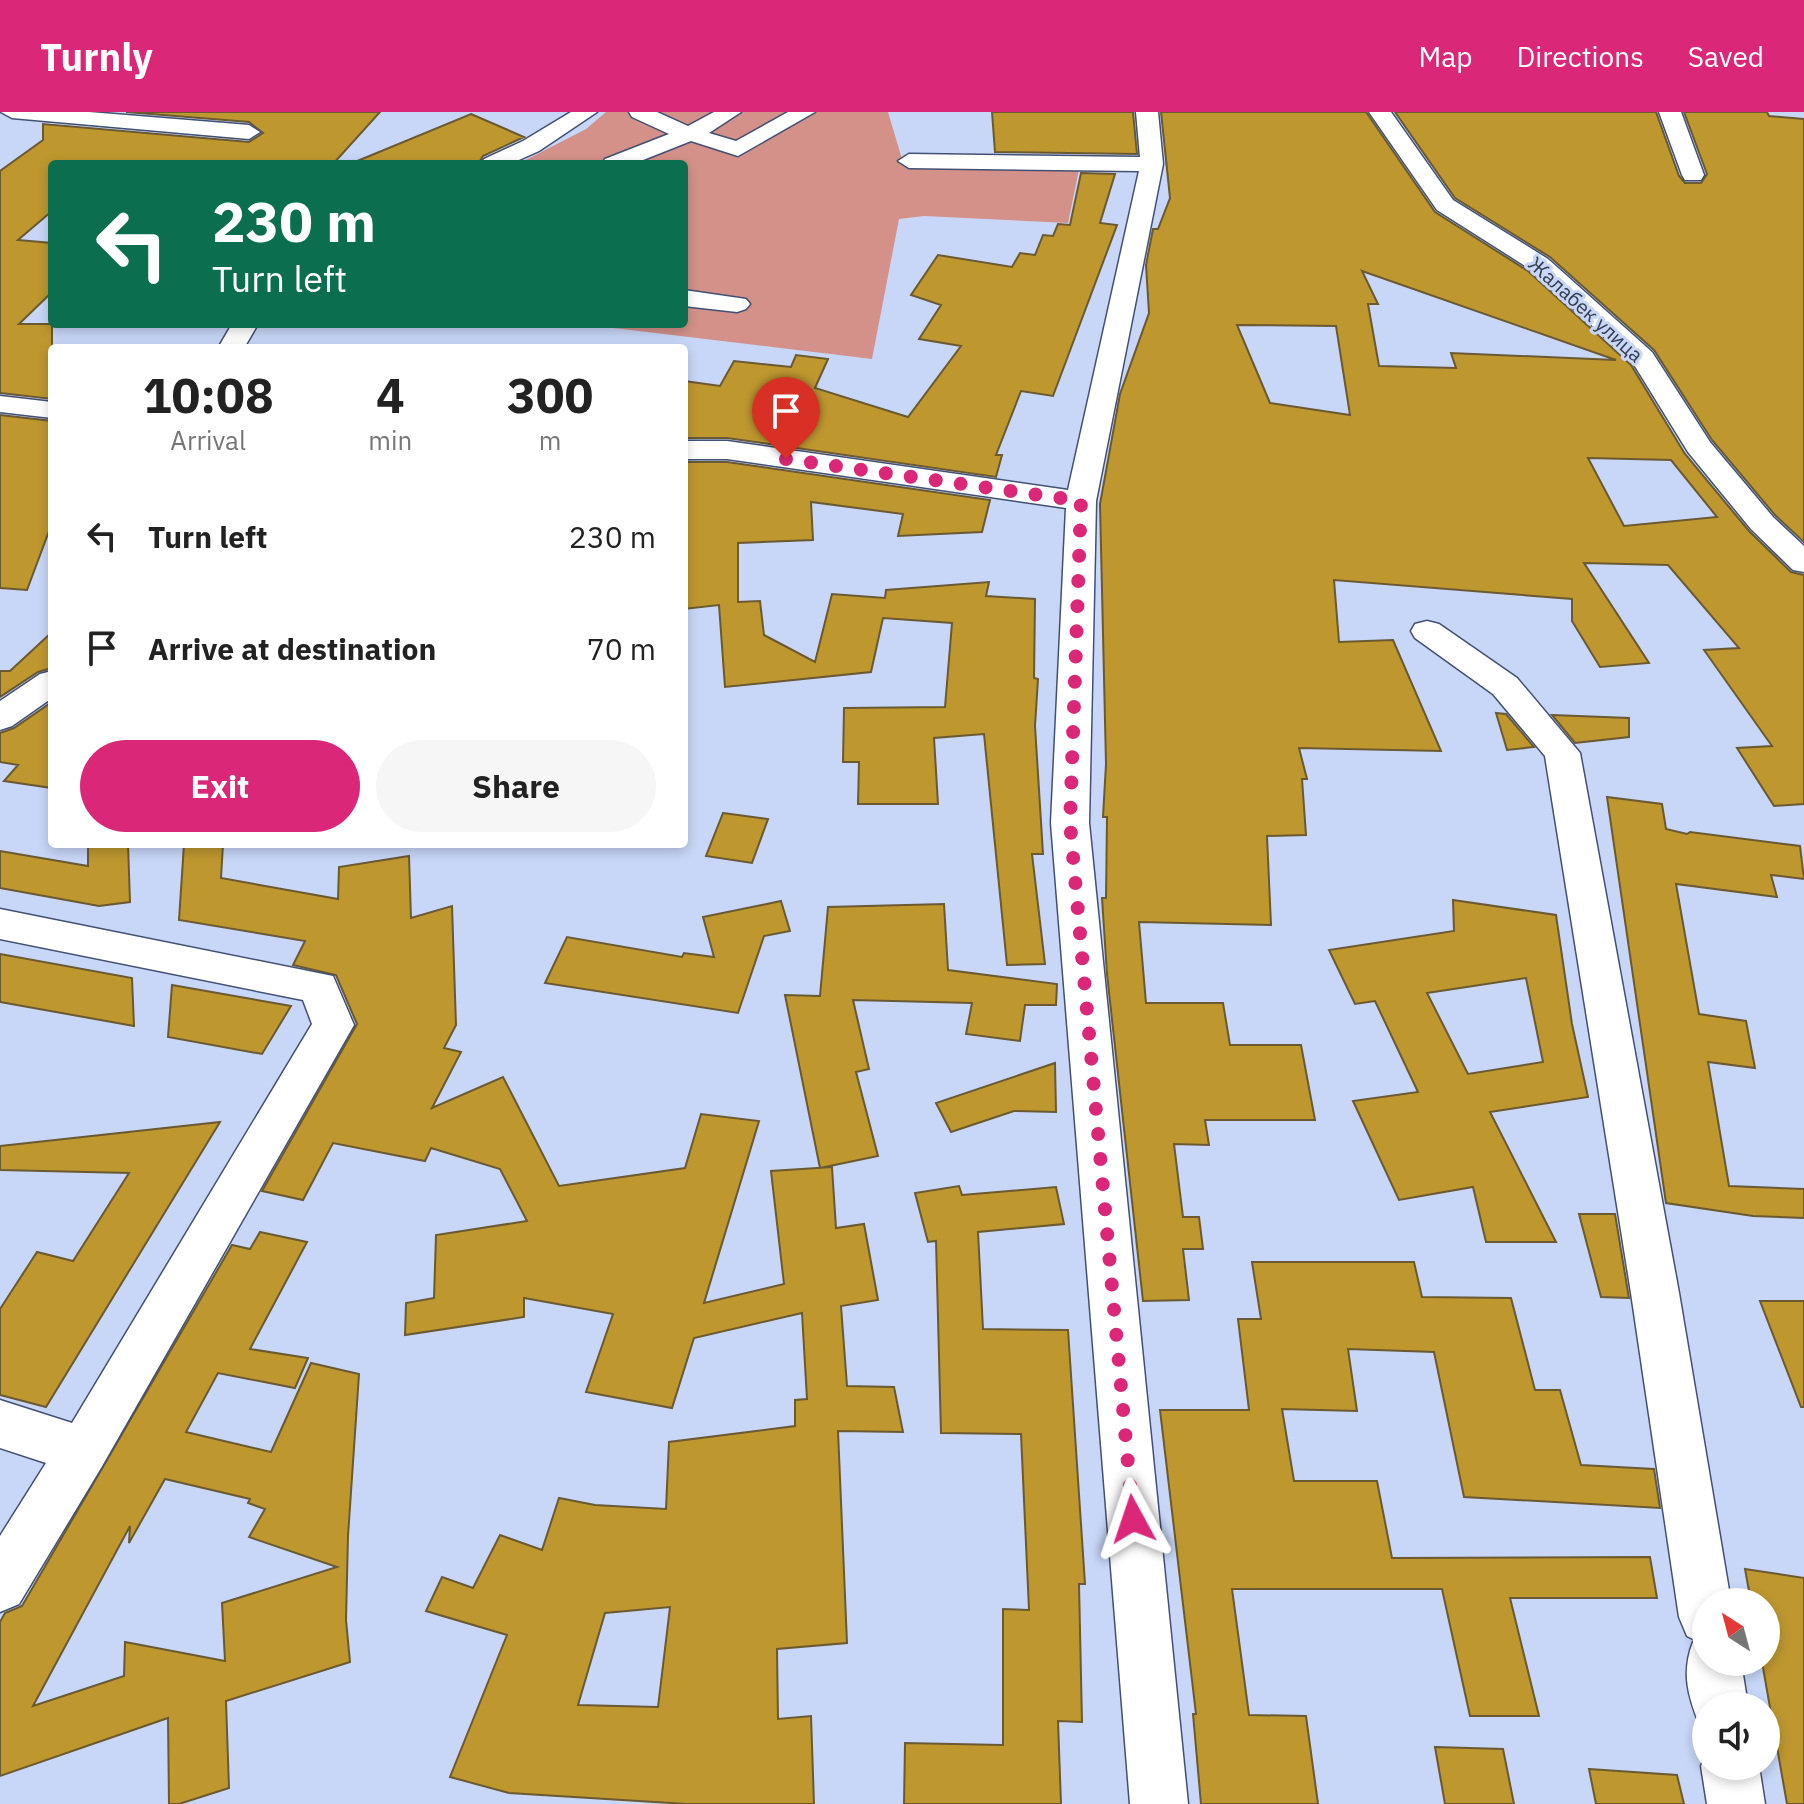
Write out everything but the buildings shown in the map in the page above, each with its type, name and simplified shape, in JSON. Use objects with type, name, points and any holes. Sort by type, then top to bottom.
[{"type":"street","points":[[12,112],[249,132]]},
{"type":"street","points":[[501,160],[531,146],[586,112]]},
{"type":"street","points":[[640,112],[690,134],[738,149],[804,112]]},
{"type":"street","points":[[623,160],[690,134],[730,112]]},
{"type":"street","points":[[1147,112],[1152,164],[1081,501],[1070,823],[1159,1804]]},
{"type":"street","name":"Жалабек улица","points":[[1380,112],[1445,205],[1539,264],[1643,358],[1698,446],[1762,523],[1804,563]]},
{"type":"street","points":[[1670,112],[1693,175]]},
{"type":"street","points":[[909,161],[1152,164]]},
{"type":"street","points":[[688,298],[737,304]]},
{"type":"street","points":[[0,404],[48,410]]},
{"type":"street","points":[[688,450],[727,450],[1081,501]]},
{"type":"street","points":[[1762,523],[1804,526]]},
{"type":"street","points":[[1427,631],[1505,686],[1562,753],[1655,1293],[1701,1588]]},
{"type":"street","points":[[0,718],[48,685]]},
{"type":"street","points":[[0,924],[319,987],[333,1025],[83,1451],[0,1585]]},
{"type":"street","points":[[0,1424],[83,1451]]},
{"type":"street","points":[[1732,1780],[1736,1804]]},
{"type":"shaded area","points":[[606,112],[888,112],[902,159],[1081,160],[1068,223],[924,216],[899,219],[872,359],[613,328],[688,328],[688,160],[526,160],[586,129]]},
{"type":"route","points":[[786,459],[1081,501],[1070,823],[1133,1519]]}]
